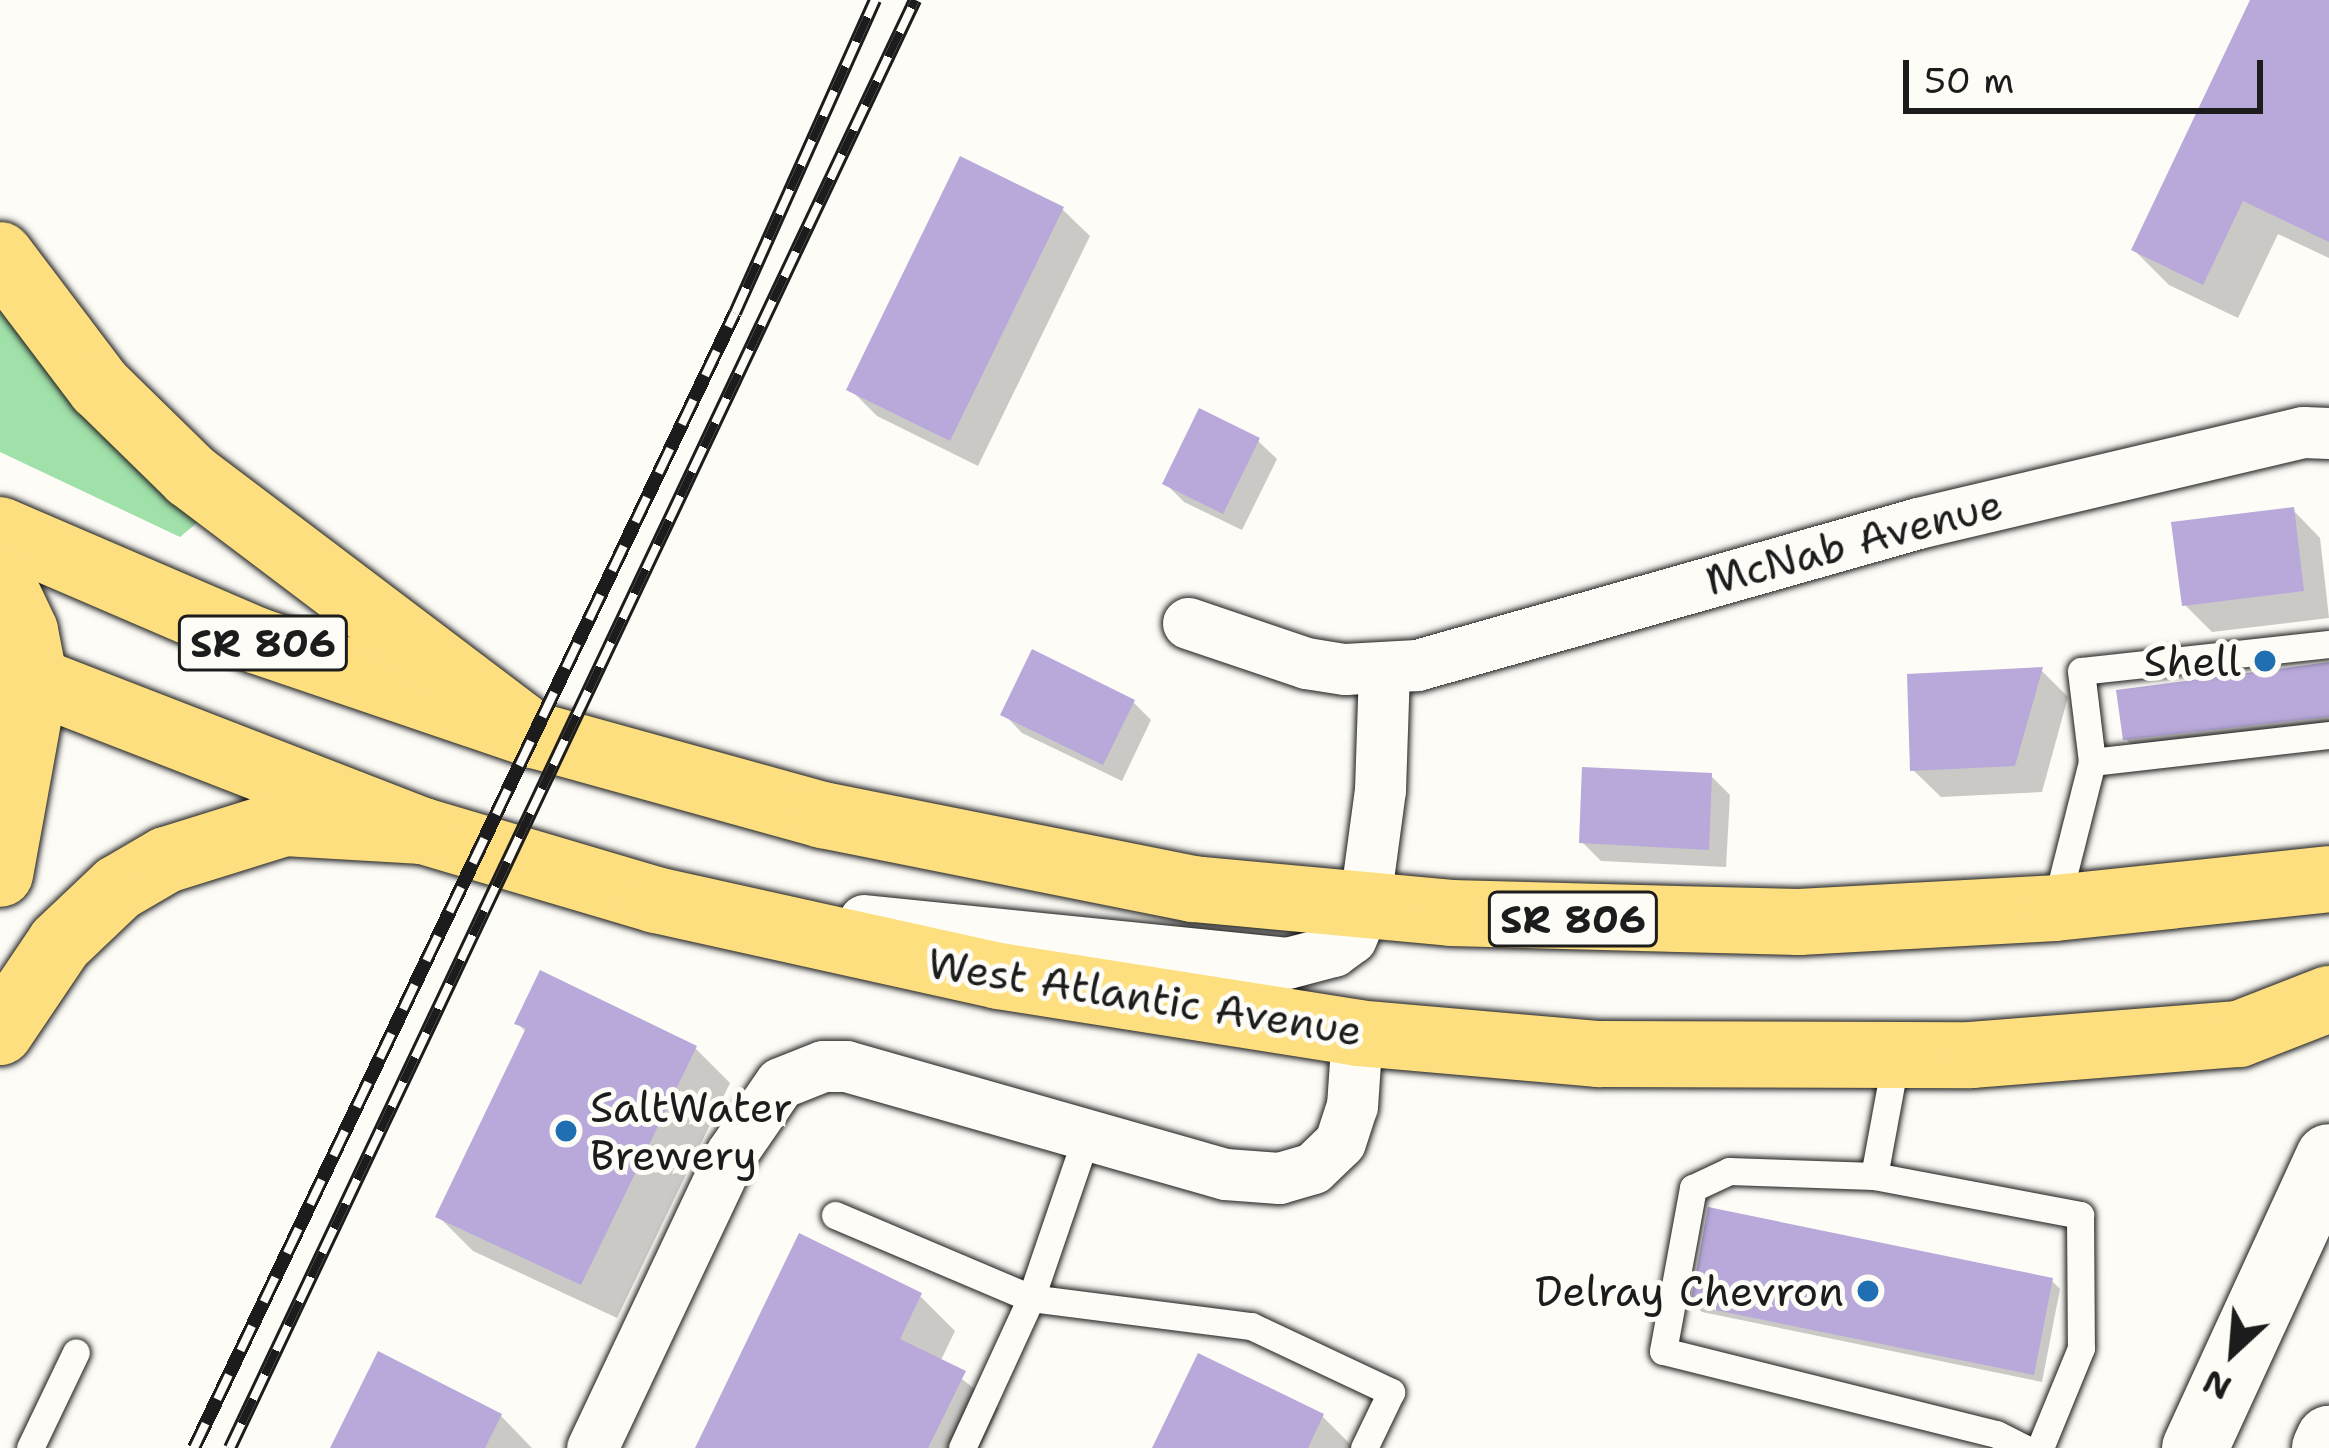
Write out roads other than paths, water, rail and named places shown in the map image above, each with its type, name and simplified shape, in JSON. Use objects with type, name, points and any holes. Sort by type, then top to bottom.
[{"type":"main road","points":[[0,256],[100,387],[191,476],[534,735]]},
{"type":"main road","name":"SR 806","points":[[0,530],[255,640],[534,735],[803,810],[1018,858],[1364,908],[1799,922],[2054,908],[2329,879]]},
{"type":"main road","points":[[0,578],[25,631],[0,874]]},
{"type":"main road","name":"West Atlantic Avenue","points":[[17,675],[423,831],[656,900],[977,972],[1357,1034],[1599,1054],[1897,1057],[2239,1034],[2329,999]]},
{"type":"main road","points":[[0,1032],[60,943],[118,888],[166,860],[285,823],[423,831]]},
{"type":"main road","points":[[2194,1448],[2329,1157]]},
{"type":"main road","points":[[2325,1448],[2329,1439]]},
{"type":"street","name":"McNab Avenue","points":[[1384,670],[1918,523],[2303,432],[2329,434]]},
{"type":"street","points":[[656,900],[1287,963],[1351,938],[1364,908],[1380,790],[1384,670],[1306,663],[1188,622]]},
{"type":"street","points":[[592,1448],[731,1154],[780,1083],[846,1066],[1225,1174],[1298,1174],[1340,1142],[1352,1106],[1357,1034]]},
{"type":"lane","points":[[2054,908],[2092,762],[2081,671],[2169,672],[2315,652]]},
{"type":"lane","points":[[2092,762],[2177,745],[2318,731]]},
{"type":"lane","points":[[1874,1177],[1897,1057]]},
{"type":"lane","points":[[962,1448],[1031,1298],[1087,1134]]},
{"type":"lane","points":[[2024,1448],[1996,1434],[1664,1351],[1693,1188],[1729,1171],[1874,1177],[2080,1215],[2081,1348],[2039,1448]]},
{"type":"lane","points":[[835,1216],[1031,1298],[1251,1326],[1391,1392],[1364,1448]]},
{"type":"lane","points":[[30,1448],[76,1352]]},
{"type":"railway","points":[[194,1448],[735,313],[875,0]]},
{"type":"railway","points":[[230,1448],[915,0]]},
{"type":"place","name":"Shell","points":[[2265,661]]},
{"type":"place","name":"SaltWater Brewery","points":[[566,1131]]},
{"type":"place","name":"Delray Chevron","points":[[1868,1291]]}]
